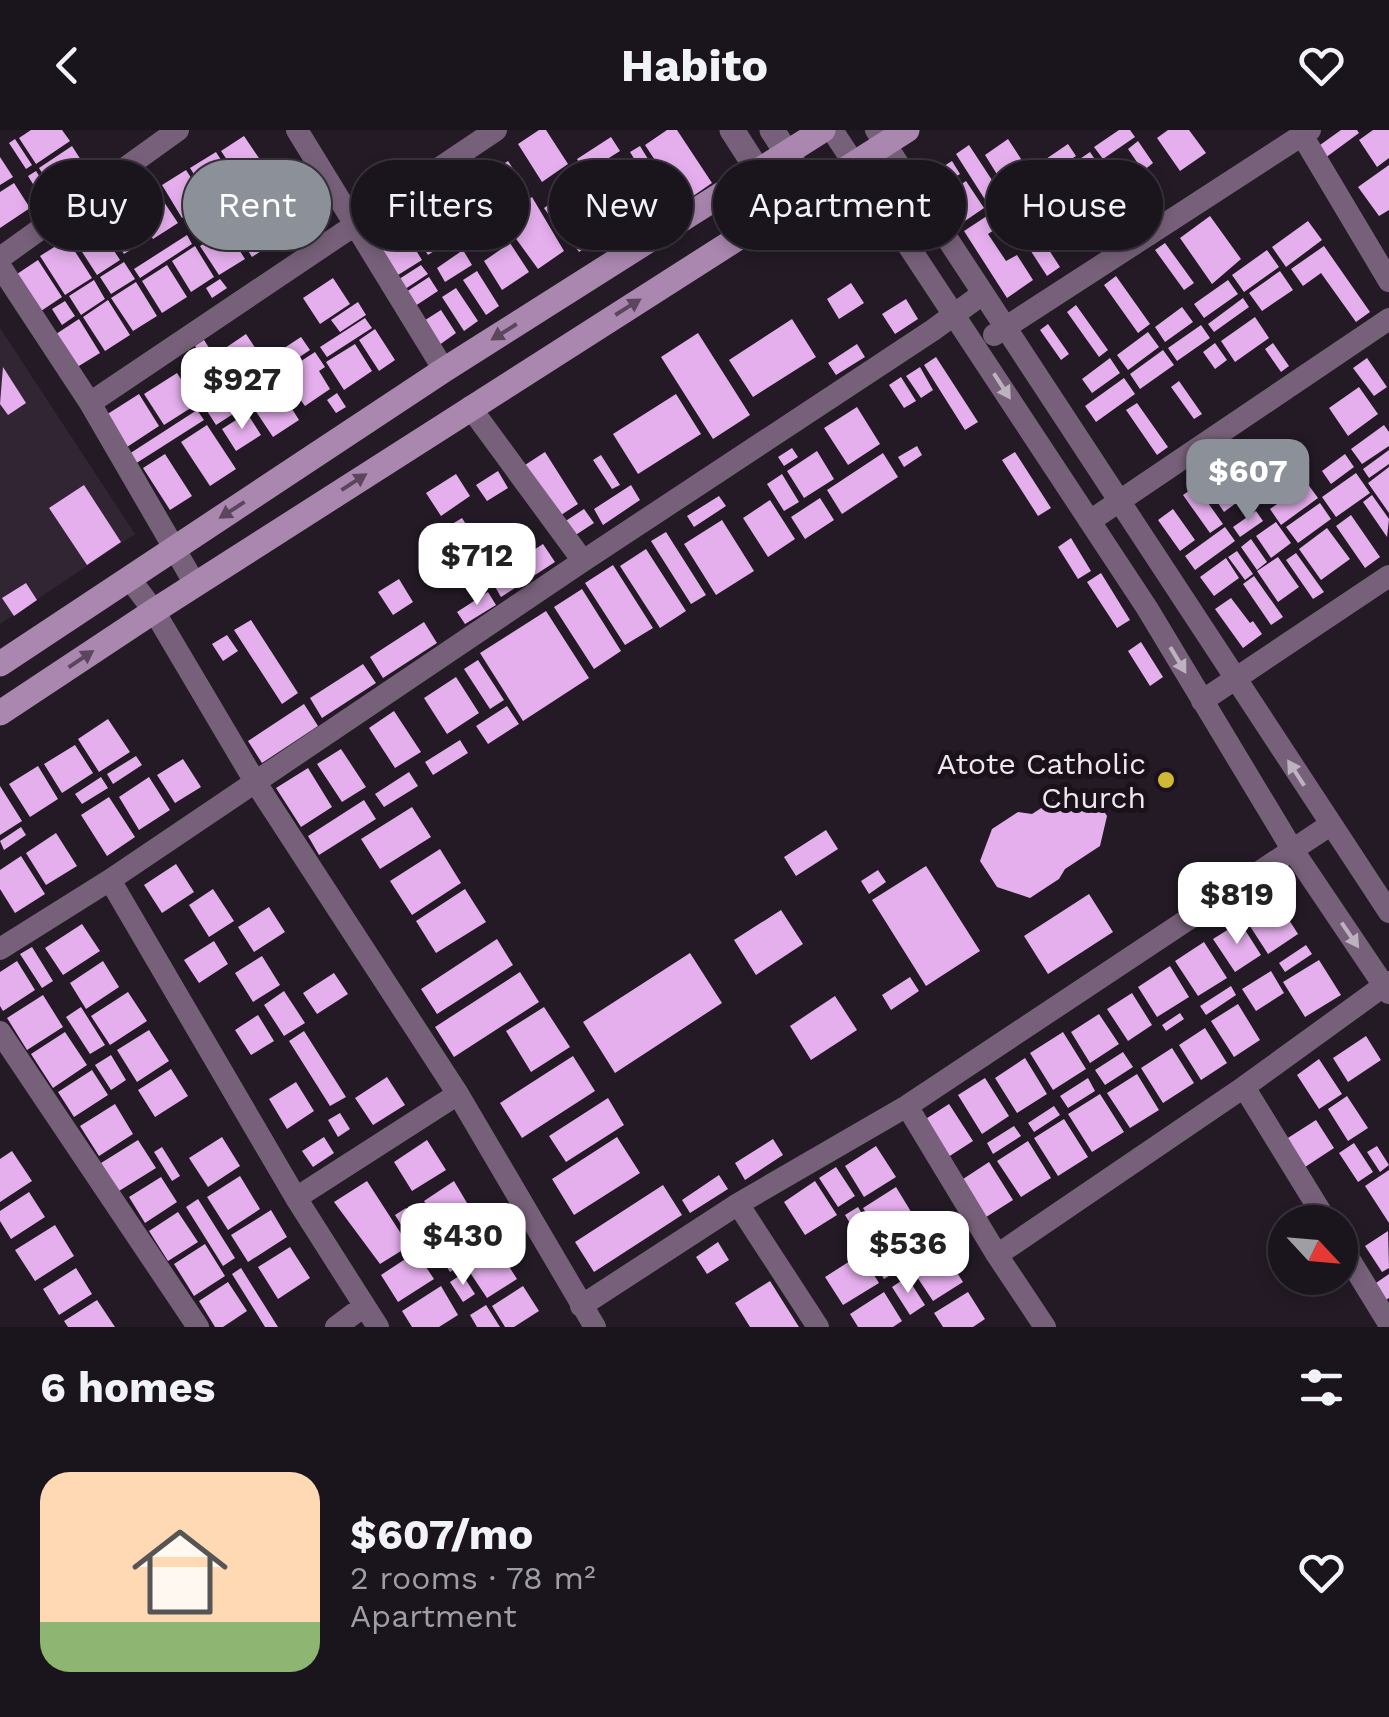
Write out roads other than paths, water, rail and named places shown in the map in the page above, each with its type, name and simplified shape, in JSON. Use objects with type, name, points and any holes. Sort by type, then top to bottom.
[{"type":"main road","points":[[774,160],[823,130]]},
{"type":"main road","points":[[857,160],[880,137],[906,130]]},
{"type":"main road","points":[[0,664],[444,370],[713,199]]},
{"type":"main road","points":[[0,713],[716,250]]},
{"type":"street","points":[[131,130],[144,151]]},
{"type":"street","points":[[178,130],[144,151],[0,262],[90,403],[195,584]]},
{"type":"street","points":[[297,130],[351,222]]},
{"type":"street","points":[[451,160],[496,130]]},
{"type":"street","points":[[732,130],[752,160]]},
{"type":"street","points":[[772,130],[792,160]]},
{"type":"street","points":[[832,130],[852,160]]},
{"type":"street","points":[[976,347],[1306,133],[1389,281]]},
{"type":"street","points":[[880,137],[1389,912]]},
{"type":"street","points":[[90,403],[351,226]]},
{"type":"street","points":[[369,250],[444,370]]},
{"type":"street","points":[[912,250],[1090,521],[1292,850],[1387,987],[997,1255]]},
{"type":"street","points":[[0,949],[110,880],[982,295]]},
{"type":"street","points":[[1090,521],[1389,319]]},
{"type":"street","points":[[470,407],[583,561]]},
{"type":"street","points":[[1202,701],[1389,576]]},
{"type":"street","points":[[129,578],[154,611],[254,780],[458,1094],[595,1327]]},
{"type":"street","points":[[582,1306],[738,1204],[907,1106],[1330,826]]},
{"type":"street","points":[[110,880],[296,1198],[378,1327]]},
{"type":"street","points":[[0,1032],[198,1327]]},
{"type":"street","points":[[1244,1087],[1317,1205]]},
{"type":"street","points":[[296,1198],[458,1094]]},
{"type":"street","points":[[907,1106],[1045,1327]]},
{"type":"street","points":[[738,1204],[818,1327]]},
{"type":"street","points":[[1358,1273],[1389,1324]]},
{"type":"street","points":[[336,1327],[364,1306]]},
{"type":"place","name":"Atote Catholic Church","points":[[1166,780]]}]
